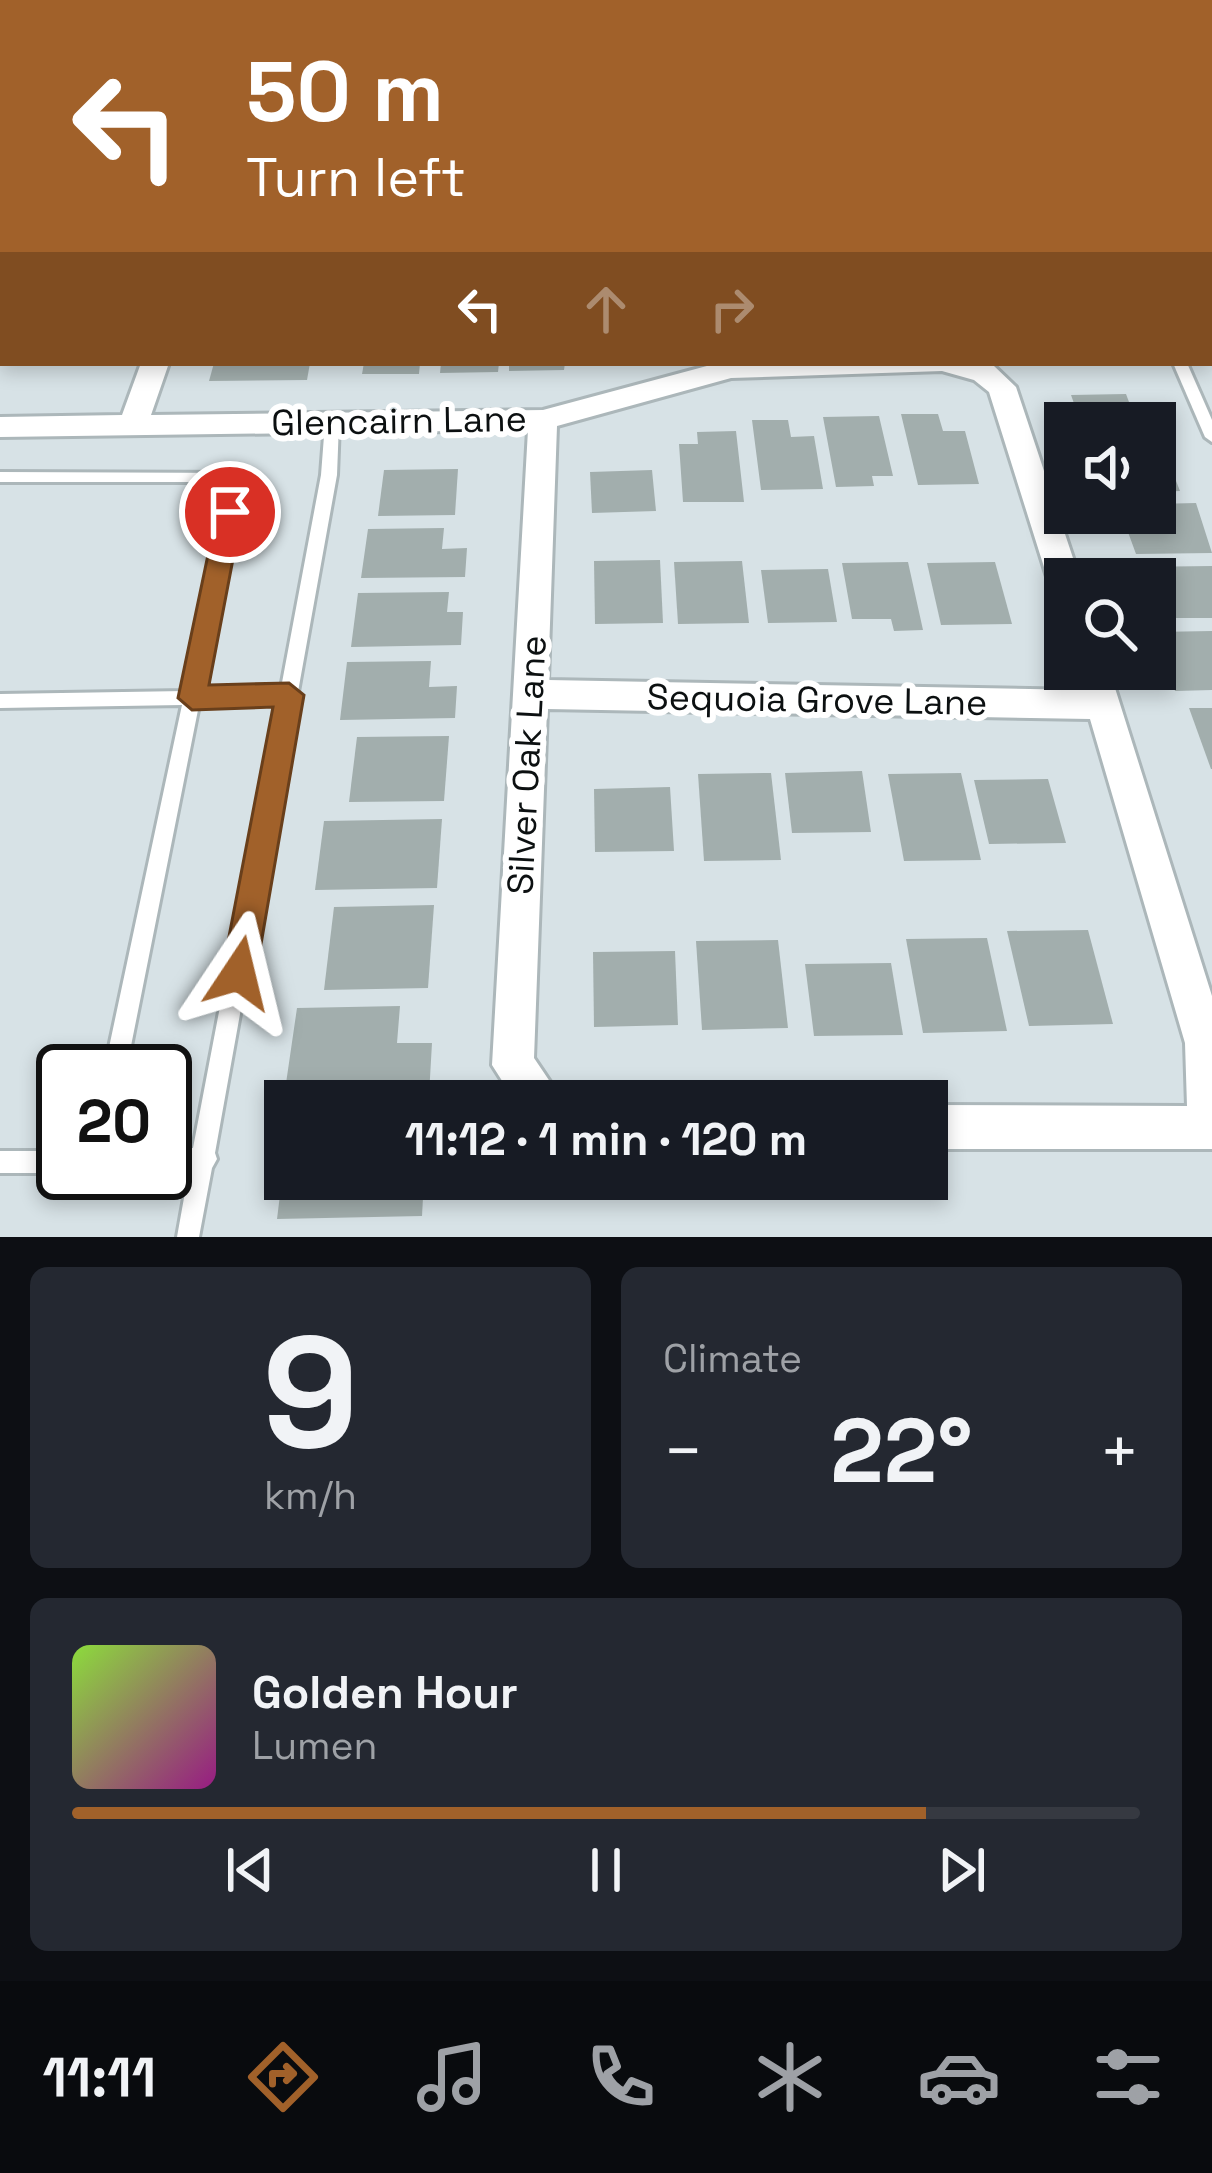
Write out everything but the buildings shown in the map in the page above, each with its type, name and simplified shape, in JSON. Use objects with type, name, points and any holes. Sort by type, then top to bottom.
[{"type":"street","points":[[133,425],[154,366]]},
{"type":"street","name":"Glencairn Lane","points":[[0,428],[543,420],[729,366]]},
{"type":"street","points":[[960,366],[985,373],[1002,387],[1057,558]]},
{"type":"street","name":"Silver Oak Lane","points":[[525,1080],[513,1065],[543,420]]},
{"type":"street","name":"Sequoia Grove Lane","points":[[530,694],[1044,688]]},
{"type":"street","points":[[948,1127],[1209,1128],[1206,1042],[1099,690]]},
{"type":"lane","points":[[1181,366],[1212,437]]},
{"type":"lane","points":[[188,1237],[329,475],[332,423]]},
{"type":"lane","points":[[0,477],[237,477],[121,1044]]},
{"type":"lane","points":[[0,700],[289,695]]},
{"type":"lane","points":[[192,1159],[206,1159]]},
{"type":"lane","points":[[0,1162],[36,1162]]},
{"type":"route","points":[[230,512],[192,698],[289,695],[239,973]]}]
